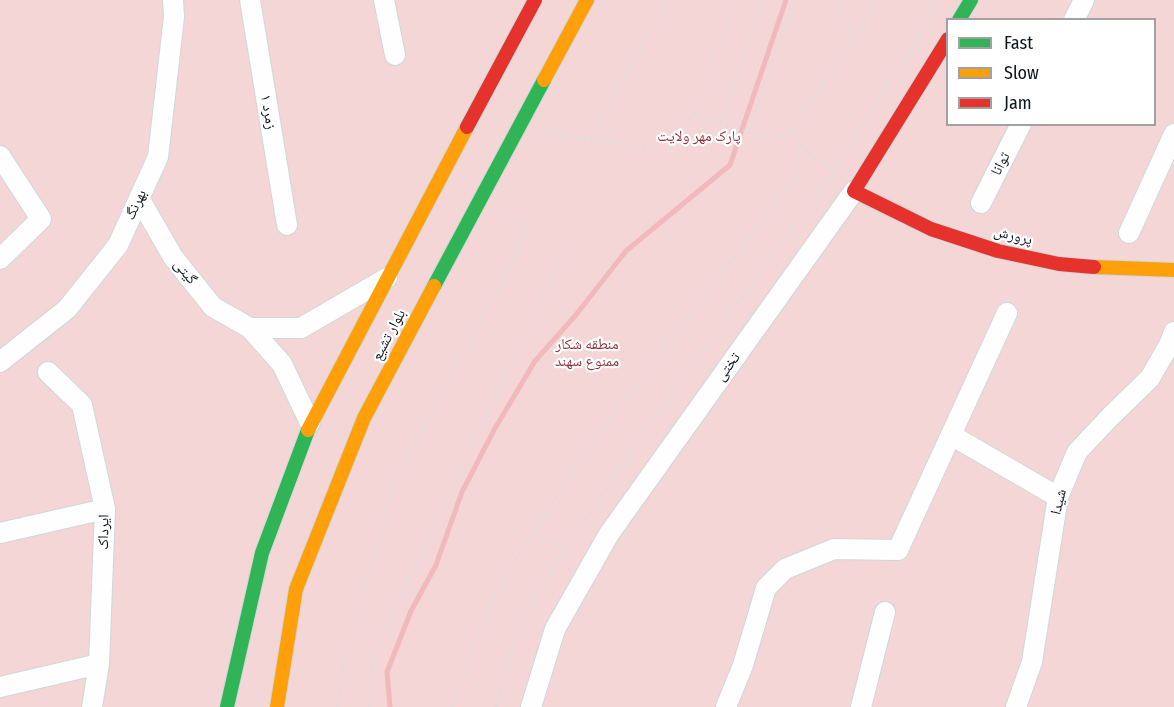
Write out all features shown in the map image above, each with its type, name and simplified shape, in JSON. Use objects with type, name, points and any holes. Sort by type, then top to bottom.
[{"type":"main road","name":"بلوار تشیع","points":[[228,707],[262,553],[310,423],[535,0]]},
{"type":"main road","name":"بلوار تشیع","points":[[277,707],[296,589],[364,418],[587,0]]},
{"type":"main road","points":[[960,18],[971,0]]},
{"type":"main road","name":"تختی","points":[[854,191],[946,42]]},
{"type":"main road","name":"پرورش","points":[[854,191],[931,229],[999,251],[1059,264],[1174,272]]},
{"type":"street","name":"بهرنگ","points":[[0,363],[67,309],[118,245],[158,157],[174,17],[172,0]]},
{"type":"street","name":"زمرد ۱","points":[[250,0],[286,225]]},
{"type":"street","points":[[384,0],[395,55]]},
{"type":"street","points":[[1075,18],[1084,0]]},
{"type":"street","name":"توانا","points":[[981,203],[1020,126]]},
{"type":"street","points":[[1129,232],[1174,134]]},
{"type":"street","points":[[0,156],[41,219],[0,259]]},
{"type":"street","name":"تختی","points":[[531,707],[555,629],[609,534],[854,191]]},
{"type":"street","name":"گیتی","points":[[139,198],[172,257],[213,307],[250,328],[282,364],[310,423]]},
{"type":"street","name":"گیتی","points":[[250,328],[301,328],[387,278]]},
{"type":"street","points":[[726,707],[743,665],[766,588],[785,569],[834,549],[898,550],[1007,313]]},
{"type":"street","name":"شیدا","points":[[1016,707],[1032,663],[1058,497],[1077,453],[1150,378],[1174,332]]},
{"type":"street","name":"ایرداک","points":[[48,372],[82,405],[105,509],[99,664],[92,707]]},
{"type":"street","points":[[951,435],[1058,497]]},
{"type":"street","points":[[0,533],[105,509]]},
{"type":"street","points":[[861,707],[885,612]]},
{"type":"street","points":[[0,687],[99,664]]},
{"type":"path","points":[[591,139],[648,34],[673,0]]},
{"type":"path","points":[[517,130],[649,147],[672,136],[694,115],[735,0]]},
{"type":"path","points":[[721,124],[763,0]]},
{"type":"path","points":[[748,132],[794,0]]},
{"type":"path","points":[[839,0],[853,41]]},
{"type":"path","points":[[694,115],[771,141],[795,129],[879,0]]},
{"type":"path","points":[[496,707],[520,620],[565,549],[695,362],[833,173],[939,0]]},
{"type":"path","points":[[452,707],[494,593],[589,445],[795,179],[799,144],[795,129]]},
{"type":"path","points":[[799,144],[854,191]]},
{"type":"path","points":[[338,707],[343,668],[392,488],[528,228],[478,203]]},
{"type":"path","points":[[370,707],[374,653],[566,249]]},
{"type":"path","points":[[533,532],[565,549]]},
{"type":"green space","name":"منطقه شکار ممنوع سهند","points":[[0,0],[1174,0],[1174,707],[0,707]]},
{"type":"waterway","points":[[390,707],[387,672],[411,611],[436,565],[462,492],[494,430],[535,361],[575,316],[626,251],[730,165],[786,0]]},
{"type":"traffic: fast","points":[[960,18],[971,0]]},
{"type":"traffic: fast","points":[[434,286],[544,80]]},
{"type":"traffic: fast","points":[[227,707],[262,553],[308,430]]},
{"type":"traffic: slow","points":[[544,80],[587,0]]},
{"type":"traffic: slow","points":[[308,430],[467,127]]},
{"type":"traffic: slow","points":[[1094,267],[1174,270]]},
{"type":"traffic: slow","points":[[277,707],[296,589],[364,418],[434,286]]},
{"type":"traffic: jam","points":[[467,127],[535,0]]},
{"type":"traffic: jam","points":[[946,42],[854,191],[931,229],[998,251],[1059,264],[1094,267]]},
{"type":"park label","name":"پارک مهر ولایت","points":[[699,137]]}]
